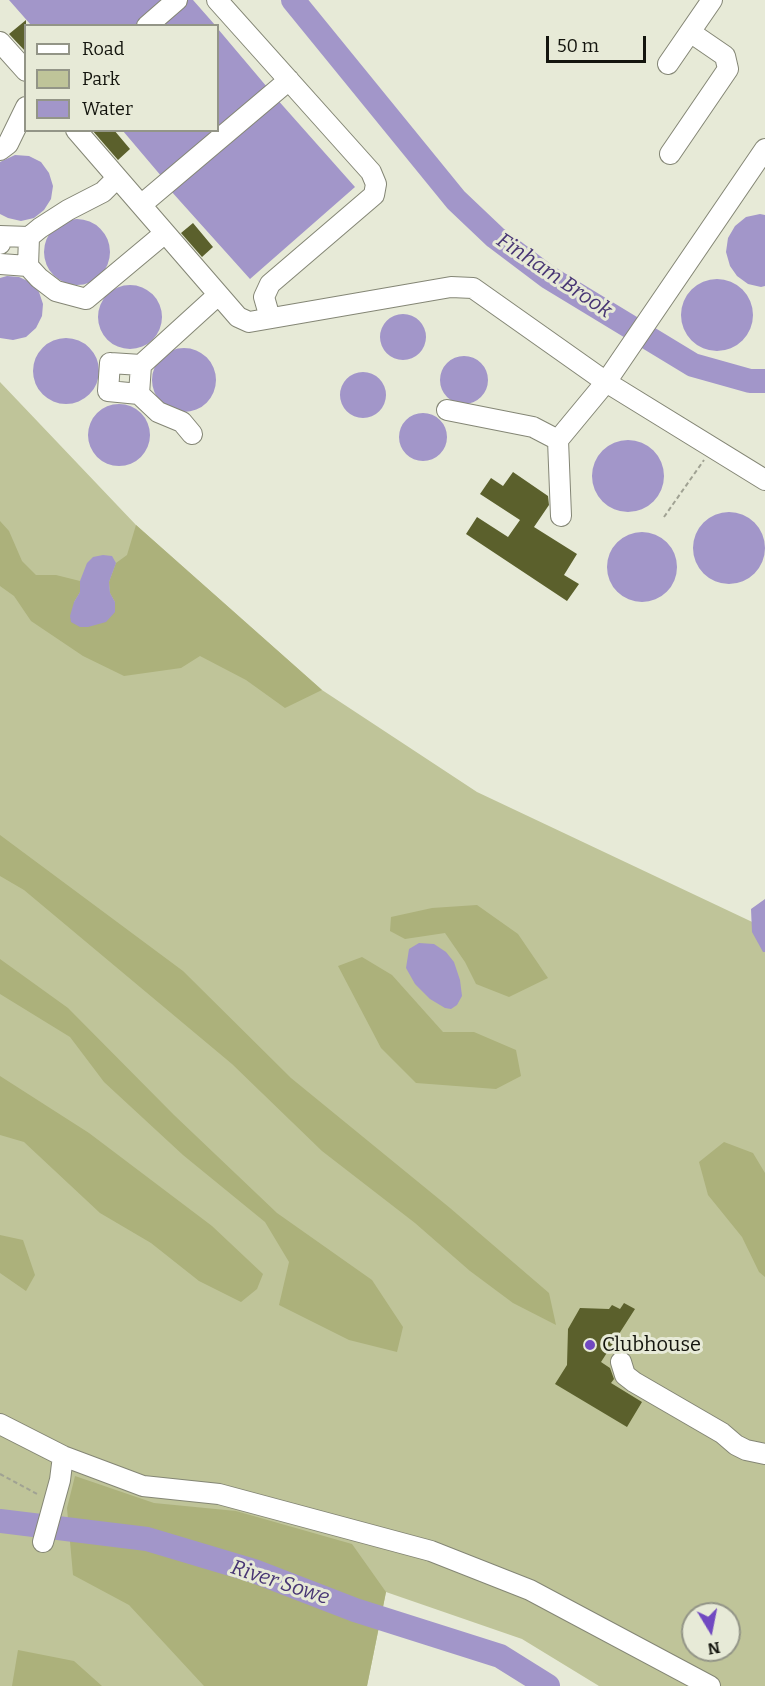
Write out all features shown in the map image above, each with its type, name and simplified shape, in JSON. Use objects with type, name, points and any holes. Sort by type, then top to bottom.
[{"type":"lane","points":[[149,24],[177,0]]},
{"type":"lane","points":[[218,0],[371,172],[376,184],[374,195],[270,284],[264,297],[270,318]]},
{"type":"lane","points":[[668,64],[712,0]]},
{"type":"lane","points":[[670,153],[728,69],[725,56],[690,32]]},
{"type":"lane","points":[[0,42],[24,69]]},
{"type":"lane","points":[[141,205],[289,80]]},
{"type":"lane","points":[[0,150],[8,144],[24,111]]},
{"type":"lane","points":[[78,132],[238,317],[249,322],[452,287],[473,288],[606,382],[765,480]]},
{"type":"lane","points":[[561,516],[558,440],[606,382],[765,149]]},
{"type":"lane","points":[[0,244],[0,236],[29,237],[68,210],[103,192],[117,178]]},
{"type":"lane","points":[[0,264],[28,266],[56,291],[86,299],[165,233]]},
{"type":"lane","points":[[28,266],[29,237]]},
{"type":"lane","points":[[139,394],[141,365],[218,295]]},
{"type":"lane","points":[[141,365],[110,363],[108,391],[139,394],[159,412],[182,422],[192,434]]},
{"type":"lane","points":[[447,410],[534,427],[558,440]]},
{"type":"lane","points":[[621,1362],[625,1375],[634,1382],[722,1433],[736,1445],[746,1450],[765,1454]]},
{"type":"lane","points":[[0,1424],[63,1456],[144,1486],[219,1494],[431,1551],[530,1590],[710,1686]]},
{"type":"lane","points":[[43,1542],[60,1480],[63,1456]]},
{"type":"path","points":[[664,517],[712,447]]},
{"type":"path","points":[[0,1474],[47,1499],[52,1510]]},
{"type":"green space","points":[[0,382],[136,525],[322,690],[477,792],[765,928],[765,1686],[599,1686],[522,1639],[386,1592],[367,1686],[0,1686]]},
{"type":"green space","points":[[0,521],[9,531],[22,561],[36,575],[56,575],[80,581],[80,592],[74,602],[115,602],[110,593],[109,582],[116,563],[127,555],[136,525],[322,690],[285,708],[246,680],[200,656],[181,668],[124,676],[83,656],[31,621],[14,596],[0,586]]},
{"type":"green space","points":[[0,835],[183,971],[291,1078],[450,1208],[549,1293],[556,1325],[513,1303],[470,1271],[415,1223],[322,1151],[232,1064],[24,890],[0,876]]},
{"type":"green space","points":[[477,905],[518,934],[548,978],[509,997],[476,984],[465,962],[445,933],[405,939],[390,931],[391,917],[432,908]]},
{"type":"green space","points":[[362,957],[392,975],[443,1032],[474,1032],[516,1050],[521,1076],[496,1089],[416,1083],[381,1048],[338,966]]},
{"type":"green space","points":[[0,959],[68,1008],[174,1115],[277,1213],[372,1280],[403,1327],[397,1352],[349,1340],[279,1305],[289,1262],[265,1222],[183,1155],[104,1082],[70,1037],[0,994]]},
{"type":"green space","points":[[0,1076],[89,1133],[212,1226],[263,1274],[257,1289],[241,1302],[199,1281],[151,1243],[100,1213],[24,1142],[0,1135]]},
{"type":"green space","points":[[724,1142],[753,1153],[765,1173],[765,1277],[759,1272],[742,1237],[708,1195],[699,1162]]},
{"type":"green space","points":[[0,1235],[23,1240],[35,1275],[26,1291],[0,1273]]},
{"type":"green space","points":[[75,1476],[154,1503],[236,1511],[352,1544],[386,1592],[367,1686],[204,1686],[129,1605],[73,1575],[67,1508]]},
{"type":"green space","points":[[18,1650],[74,1661],[102,1686],[12,1686]]},
{"type":"water","points":[[9,0],[166,0],[139,24],[30,24]]},
{"type":"water","points":[[187,0],[193,0],[214,24],[159,24]]},
{"type":"water","points":[[219,30],[267,87],[219,128]]},
{"type":"water","points":[[276,98],[355,187],[250,279],[171,191]]},
{"type":"water","points":[[124,132],[215,132],[162,177]]},
{"type":"water","points":[[15,155],[29,156],[41,162],[49,173],[53,186],[51,199],[44,210],[34,218],[21,221],[0,214],[0,162]]},
{"type":"water","points":[[765,215],[765,286],[761,287],[748,284],[737,276],[730,266],[726,252],[728,238],[735,226],[746,217]]},
{"type":"water","points":[[70,219],[84,219],[96,224],[105,233],[110,252],[108,265],[101,276],[84,285],[70,285],[58,280],[49,271],[44,259],[44,245],[49,233],[58,224]]},
{"type":"water","points":[[19,277],[30,282],[39,292],[43,304],[42,316],[36,328],[26,337],[13,340],[0,338],[0,278]]},
{"type":"water","points":[[710,279],[724,279],[743,289],[753,308],[753,322],[743,341],[724,351],[710,351],[691,341],[681,322],[681,308],[691,289]]},
{"type":"water","points":[[124,285],[136,285],[153,294],[160,305],[162,317],[160,329],[153,340],[136,349],[124,349],[112,344],[103,335],[98,323],[98,311],[103,299],[112,290]]},
{"type":"water","points":[[403,314],[412,315],[420,320],[425,328],[425,346],[420,354],[412,359],[403,360],[394,359],[386,354],[381,346],[380,337],[381,328],[386,320],[394,315]]},
{"type":"water","points":[[66,338],[79,340],[94,353],[99,371],[97,384],[84,399],[66,404],[53,402],[38,389],[33,371],[35,358],[48,343]]},
{"type":"water","points":[[178,348],[190,348],[207,357],[214,368],[216,380],[214,392],[207,403],[190,412],[178,412],[166,407],[157,398],[152,386],[152,374],[157,362],[166,353]]},
{"type":"water","points":[[464,356],[481,363],[488,380],[481,397],[464,404],[447,397],[440,380],[447,363]]},
{"type":"water","points":[[363,372],[379,379],[386,395],[379,411],[363,418],[347,411],[340,395],[347,379]]},
{"type":"water","points":[[113,404],[125,404],[141,413],[148,423],[150,435],[148,447],[141,457],[125,466],[113,466],[102,461],[93,452],[88,441],[88,429],[93,418],[102,409]]},
{"type":"water","points":[[423,413],[440,420],[447,437],[440,454],[423,461],[406,454],[399,437],[406,420]]},
{"type":"water","points":[[628,440],[648,446],[658,456],[664,476],[658,496],[648,506],[628,512],[608,506],[598,496],[592,476],[598,456],[608,446]]},
{"type":"water","points":[[736,512],[755,522],[763,534],[765,548],[763,562],[755,574],[743,582],[722,584],[703,574],[695,562],[693,541],[703,522],[715,514]]},
{"type":"water","points":[[642,532],[655,535],[667,542],[674,554],[677,567],[674,580],[667,592],[655,599],[642,602],[629,599],[617,592],[610,580],[607,567],[610,554],[617,542],[629,535]]},
{"type":"water","points":[[112,556],[116,563],[109,582],[110,593],[115,602],[115,612],[106,622],[80,627],[71,622],[70,616],[80,592],[80,581],[87,563],[93,557]]},
{"type":"water","points":[[765,899],[765,952],[763,952],[752,932],[751,909]]},
{"type":"water","points":[[419,943],[434,944],[446,952],[454,962],[462,996],[457,1005],[451,1009],[430,999],[415,984],[406,968],[409,949]]},
{"type":"building","points":[[26,20],[24,50],[9,34]]},
{"type":"building","points":[[94,132],[116,132],[130,149],[118,160]]},
{"type":"building","points":[[193,223],[213,247],[202,257],[181,233]]},
{"type":"building","points":[[513,472],[548,496],[549,505],[534,527],[577,554],[564,575],[579,584],[567,601],[466,534],[477,517],[508,537],[520,520],[480,494],[491,478],[503,486]]},
{"type":"building","name":"Clubhouse","points":[[624,1303],[635,1309],[601,1362],[610,1368],[614,1379],[611,1383],[642,1402],[627,1427],[555,1384],[567,1365],[568,1329],[580,1308],[609,1309],[612,1305],[620,1309]]},
{"type":"waterway","name":"Finham Brook","points":[[293,0],[456,200],[495,237],[548,277],[693,365],[750,381],[765,381]]},
{"type":"waterway","name":"River Sowe","points":[[0,1521],[147,1539],[254,1571],[355,1610],[500,1656],[548,1686]]},
{"type":"place","name":"Clubhouse","points":[[590,1345]]}]
